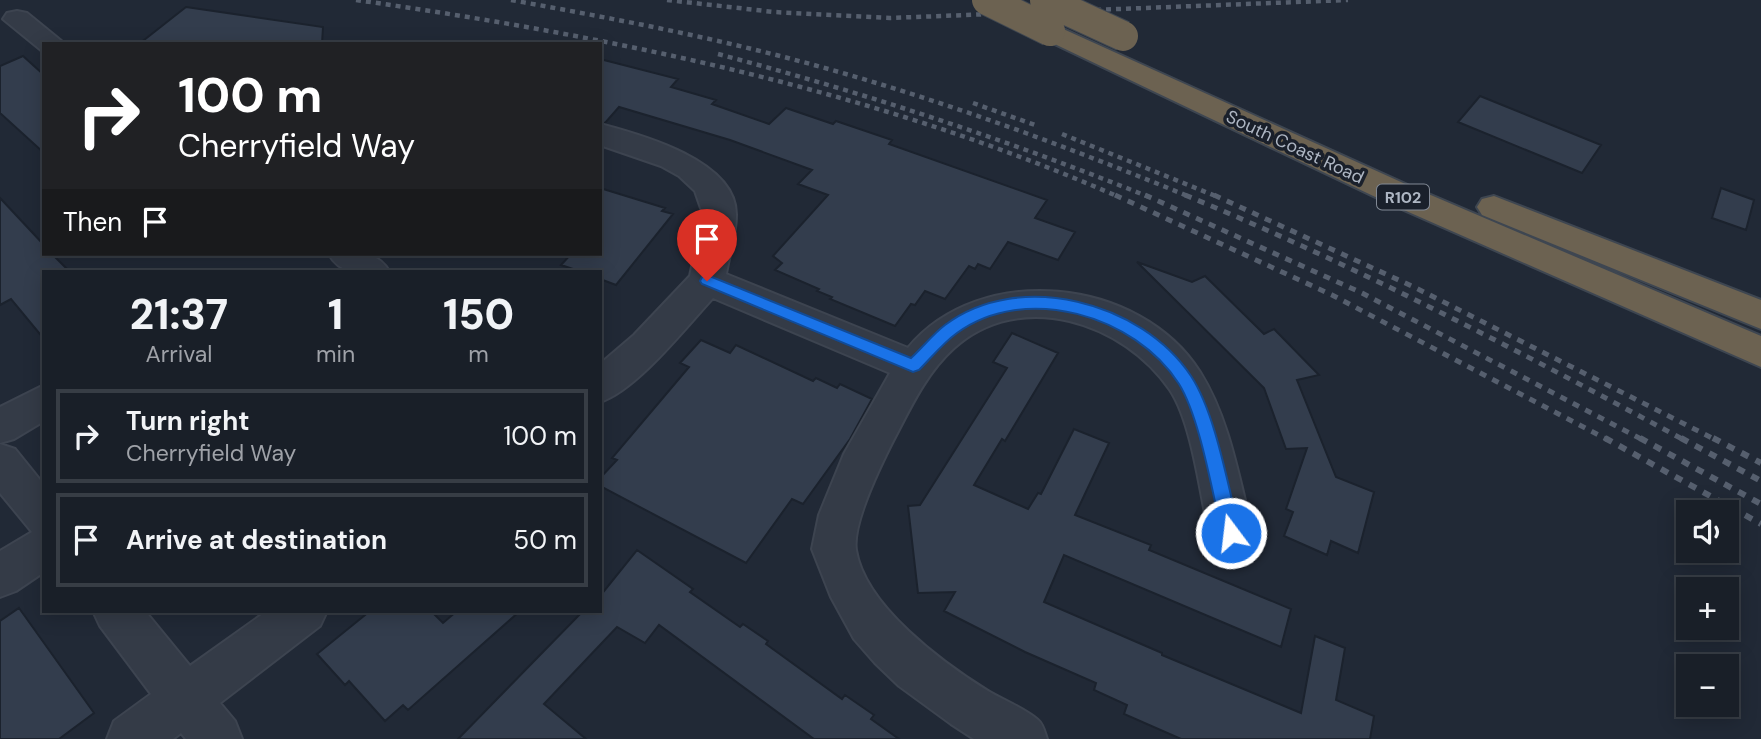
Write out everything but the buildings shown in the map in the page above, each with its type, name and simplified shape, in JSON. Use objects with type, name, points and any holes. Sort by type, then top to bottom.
[{"type":"highway","name":"South Coast Road","points":[[987,0],[1124,36],[1467,197],[1761,315]]},
{"type":"highway","name":"South Coast Road","points":[[1048,15],[1400,195],[1761,352]]},
{"type":"street","points":[[17,19],[48,42]]},
{"type":"street","points":[[602,135],[672,159],[707,184],[720,214],[707,281],[647,345],[602,385]]},
{"type":"street","points":[[349,256],[370,270]]},
{"type":"street","points":[[707,281],[913,366]]},
{"type":"street","points":[[1023,739],[949,694],[920,673],[891,644],[849,594],[834,549],[848,485],[913,366],[951,328],[985,312],[1011,304],[1040,303],[1077,308],[1107,317],[1140,335],[1163,355],[1185,380],[1200,412],[1231,533]]},
{"type":"street","points":[[0,427],[42,402]]},
{"type":"street","points":[[0,461],[42,514]]},
{"type":"street","points":[[0,576],[42,548]]},
{"type":"street","points":[[118,613],[217,739]]},
{"type":"street","points":[[132,739],[301,613]]},
{"type":"railway","points":[[356,0],[551,31],[745,73],[934,127],[1119,197]]},
{"type":"railway","points":[[511,0],[634,23],[811,64],[976,115],[1186,195]]},
{"type":"railway","points":[[667,0],[774,12],[890,18],[1348,0]]},
{"type":"railway","points":[[718,54],[936,119],[1149,197]]},
{"type":"railway","points":[[973,103],[1035,125]]},
{"type":"railway","points":[[1062,134],[1218,197]]},
{"type":"railway","points":[[1115,195],[1332,295],[1608,440]]},
{"type":"railway","points":[[1145,195],[1362,293],[1643,440]]},
{"type":"railway","points":[[1186,195],[1190,197]]},
{"type":"railway","points":[[1186,195],[1313,251],[1438,311],[1684,440]]},
{"type":"railway","points":[[1214,195],[1416,288],[1716,440]]},
{"type":"railway","points":[[1605,438],[1761,524]]},
{"type":"railway","points":[[1640,438],[1761,504]]},
{"type":"railway","points":[[1681,438],[1761,481]]},
{"type":"railway","points":[[1713,438],[1761,463]]},
{"type":"route","points":[[707,281],[913,366],[951,328],[985,312],[1011,304],[1040,303],[1077,308],[1107,317],[1140,335],[1163,355],[1185,380],[1200,412],[1231,533]]}]
